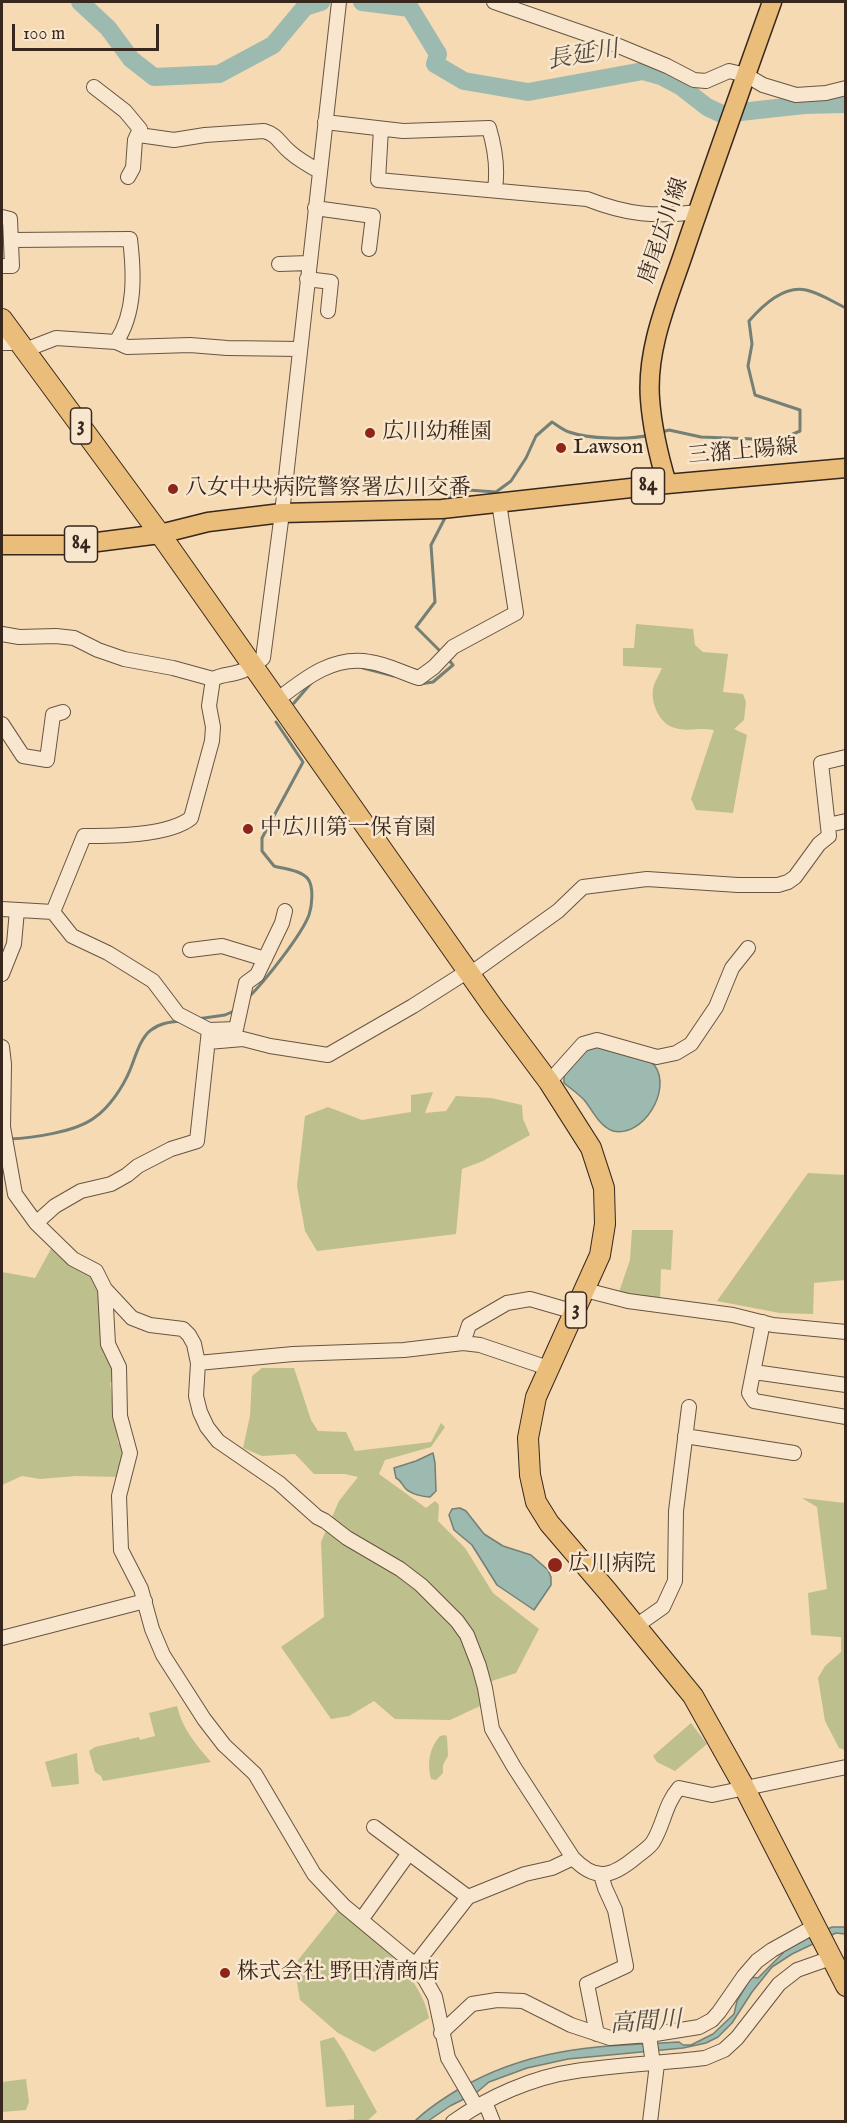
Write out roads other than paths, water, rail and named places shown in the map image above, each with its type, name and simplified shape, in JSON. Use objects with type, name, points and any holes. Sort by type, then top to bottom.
[{"type":"highway","name":"3","points":[[2,318],[15,346],[160,534],[549,1082],[591,1148],[604,1188],[604,1224],[600,1256],[536,1397],[528,1438],[530,1475],[536,1502],[549,1523],[693,1696],[827,1944],[846,1986]]},
{"type":"main road","name":"唐尾広川線","points":[[667,484],[661,464],[650,399],[653,360],[660,321],[729,119],[772,2]]},
{"type":"main road","name":"三潴上陽線","points":[[2,545],[74,545],[160,534],[208,522],[282,513],[446,508],[667,484],[846,468]]},
{"type":"street","points":[[494,2],[629,50],[668,66],[694,80],[706,81],[729,71],[744,79],[796,94],[826,93],[846,88]]},
{"type":"street","points":[[2,634],[19,637],[74,638],[124,659],[173,668],[213,679],[223,674],[240,672],[263,658],[282,513],[338,4]]},
{"type":"street","points":[[94,87],[125,111],[140,129],[135,140],[133,168],[128,177]]},
{"type":"street","points":[[325,122],[403,131],[489,128],[495,147],[495,189]]},
{"type":"street","points":[[381,129],[378,180],[587,199],[613,209],[644,215],[698,212]]},
{"type":"street","points":[[139,135],[174,140],[205,135],[264,131],[273,134],[303,163],[319,171]]},
{"type":"street","points":[[315,208],[373,216],[369,249]]},
{"type":"street","points":[[2,217],[10,219],[12,266],[2,266]]},
{"type":"street","points":[[11,240],[130,239],[133,267],[129,311],[123,333],[116,342]]},
{"type":"street","points":[[279,264],[309,263]]},
{"type":"street","points":[[307,279],[331,282],[328,311]]},
{"type":"street","points":[[15,346],[56,338],[116,342],[127,347],[190,345],[300,349]]},
{"type":"street","points":[[277,700],[304,679],[328,666],[344,661],[370,662],[419,678],[453,647],[516,613],[499,503]]},
{"type":"street","points":[[53,912],[84,836],[120,836],[152,831],[184,823],[191,818],[212,741],[213,727],[209,706],[213,679]]},
{"type":"street","points":[[2,724],[23,756],[47,760],[53,715],[63,712]]},
{"type":"street","points":[[2,909],[53,912],[72,936],[108,953],[153,981],[178,1014],[209,1036],[243,1039],[270,1046],[328,1055],[469,972],[558,911],[583,887],[647,879],[756,886],[788,882],[795,877],[819,844],[829,836],[821,762],[846,757]]},
{"type":"street","points":[[828,825],[846,821]]},
{"type":"street","points":[[2,974],[14,944],[17,910]]},
{"type":"street","points":[[209,1036],[236,1029],[246,983],[257,975],[282,923],[285,911]]},
{"type":"street","points":[[190,950],[222,946],[265,959]]},
{"type":"street","points":[[549,1082],[583,1044],[597,1041],[657,1057],[676,1053],[691,1044],[716,1008],[732,968],[748,948]]},
{"type":"street","points":[[36,1223],[56,1206],[81,1191],[111,1184],[127,1176],[138,1166],[171,1149],[197,1141],[209,1036]]},
{"type":"street","points":[[2,1047],[3,1126],[15,1194],[36,1223],[74,1259],[96,1271],[105,1289],[132,1318],[150,1325],[183,1329],[189,1335],[195,1344],[198,1363],[196,1396],[200,1412],[218,1442],[279,1483],[317,1517],[414,1579],[457,1621],[467,1635],[479,1666],[492,1729],[573,1858],[584,1869],[601,1875],[609,1874],[622,1869],[652,1845],[661,1828],[667,1806],[679,1788],[712,1795],[846,1767]]},
{"type":"street","points":[[2,1199],[15,1194]]},
{"type":"street","points":[[105,1289],[108,1344],[118,1367],[120,1416],[130,1453],[119,1496],[121,1550],[141,1589],[152,1629],[163,1655],[204,1719],[224,1745],[255,1774],[314,1874],[344,1906],[415,1965],[435,1997],[448,2058],[463,2084],[493,2121]]},
{"type":"street","points":[[585,1290],[628,1301],[846,1332]]},
{"type":"street","points":[[463,1343],[469,1325],[507,1303],[530,1299],[575,1312]]},
{"type":"street","points":[[763,1322],[749,1393],[754,1401],[846,1416]]},
{"type":"street","points":[[198,1363],[292,1354],[404,1350],[463,1343],[480,1345],[548,1368]]},
{"type":"street","points":[[754,1372],[846,1386]]},
{"type":"street","points":[[636,1626],[663,1606],[675,1581],[676,1511],[689,1407]]},
{"type":"street","points":[[685,1436],[794,1453]]},
{"type":"street","points":[[2,1638],[145,1601]]},
{"type":"street","points":[[374,1827],[468,1897]]},
{"type":"street","points":[[361,1920],[409,1853]]},
{"type":"street","points":[[415,1965],[468,1897],[525,1874],[552,1868],[573,1858]]},
{"type":"street","points":[[597,2034],[587,1984],[626,1966],[615,1910],[601,1875]]},
{"type":"street","points":[[441,2033],[472,2004],[498,2000],[523,2001],[571,2025],[610,2038],[649,2038],[699,2027],[712,2020],[744,1976],[772,1950],[827,1944]]},
{"type":"street","points":[[453,2121],[478,2102],[549,2077],[654,2062],[705,2058],[724,2050],[779,1984],[827,1944]]},
{"type":"street","points":[[649,2038],[654,2062],[650,2121]]},
{"type":"water","points":[[594,1046],[636,1055],[655,1066],[660,1087],[657,1099],[652,1110],[635,1127],[624,1131],[608,1129],[583,1098],[564,1083],[564,1074],[587,1047]]},
{"type":"water","points":[[433,1453],[436,1491],[430,1497],[408,1491],[396,1478],[394,1468]]},
{"type":"water","points":[[460,1508],[466,1511],[484,1534],[503,1546],[531,1555],[548,1570],[551,1585],[534,1610],[497,1585],[472,1545],[454,1530],[449,1515],[452,1509]]},
{"type":"water","points":[[832,1927],[845,1927],[845,1934],[836,1933],[792,1954],[772,1967],[732,2023],[718,2037],[706,2043],[683,2048],[568,2059],[527,2068],[489,2082],[476,2093],[450,2106],[428,2121],[414,2122],[430,2108],[459,2089],[512,2064],[566,2051],[621,2045],[679,2042],[683,2045],[691,2045],[713,2034],[734,2014],[737,2001],[751,1977],[758,1978],[783,1953],[785,1948]]},
{"type":"waterway","name":"長延川","points":[[80,2],[108,28],[131,59],[154,77],[219,74],[273,45],[305,7],[321,2]]},
{"type":"waterway","name":"長延川","points":[[362,2],[410,8],[438,54],[435,64],[464,81],[528,92],[643,71],[661,76],[680,86],[707,107],[722,114],[804,105],[846,104]]},
{"type":"waterway","points":[[662,432],[669,430],[701,437],[779,440],[800,431],[800,410],[755,395],[748,366],[752,344],[749,321],[774,298],[798,289],[816,293],[846,308]]},
{"type":"waterway","points":[[447,501],[454,489],[496,492],[511,481],[526,458],[536,436],[552,422],[567,431],[587,436],[620,438],[650,435]]},
{"type":"waterway","points":[[441,652],[416,627],[435,602],[431,545],[446,516]]},
{"type":"waterway","points":[[420,684],[433,682],[453,665],[448,659]]},
{"type":"waterway","points":[[363,668],[394,676]]},
{"type":"waterway","points":[[294,703],[312,682]]},
{"type":"waterway","points":[[248,998],[298,935],[309,915],[312,902],[308,879],[297,872],[274,866],[262,851],[262,838],[303,762],[276,722]]},
{"type":"waterway","points":[[197,1019],[225,1015],[234,1011]]},
{"type":"waterway","points":[[9,1139],[65,1131],[94,1118],[105,1109],[119,1090],[147,1034],[162,1024],[181,1021]]},
{"type":"place","name":"広川幼稚園","points":[[370,433]]},
{"type":"place","name":"Lawson","points":[[561,448]]},
{"type":"place","name":"八女中央病院警察署広川交番","points":[[173,489]]},
{"type":"place","name":"中広川第一保育園","points":[[248,829]]},
{"type":"place","name":"広川病院","points":[[555,1565]]},
{"type":"place","name":"株式会社 野田清商店","points":[[225,1973]]},
{"type":"water label","name":"高間川","points":[[646,2024]]}]
